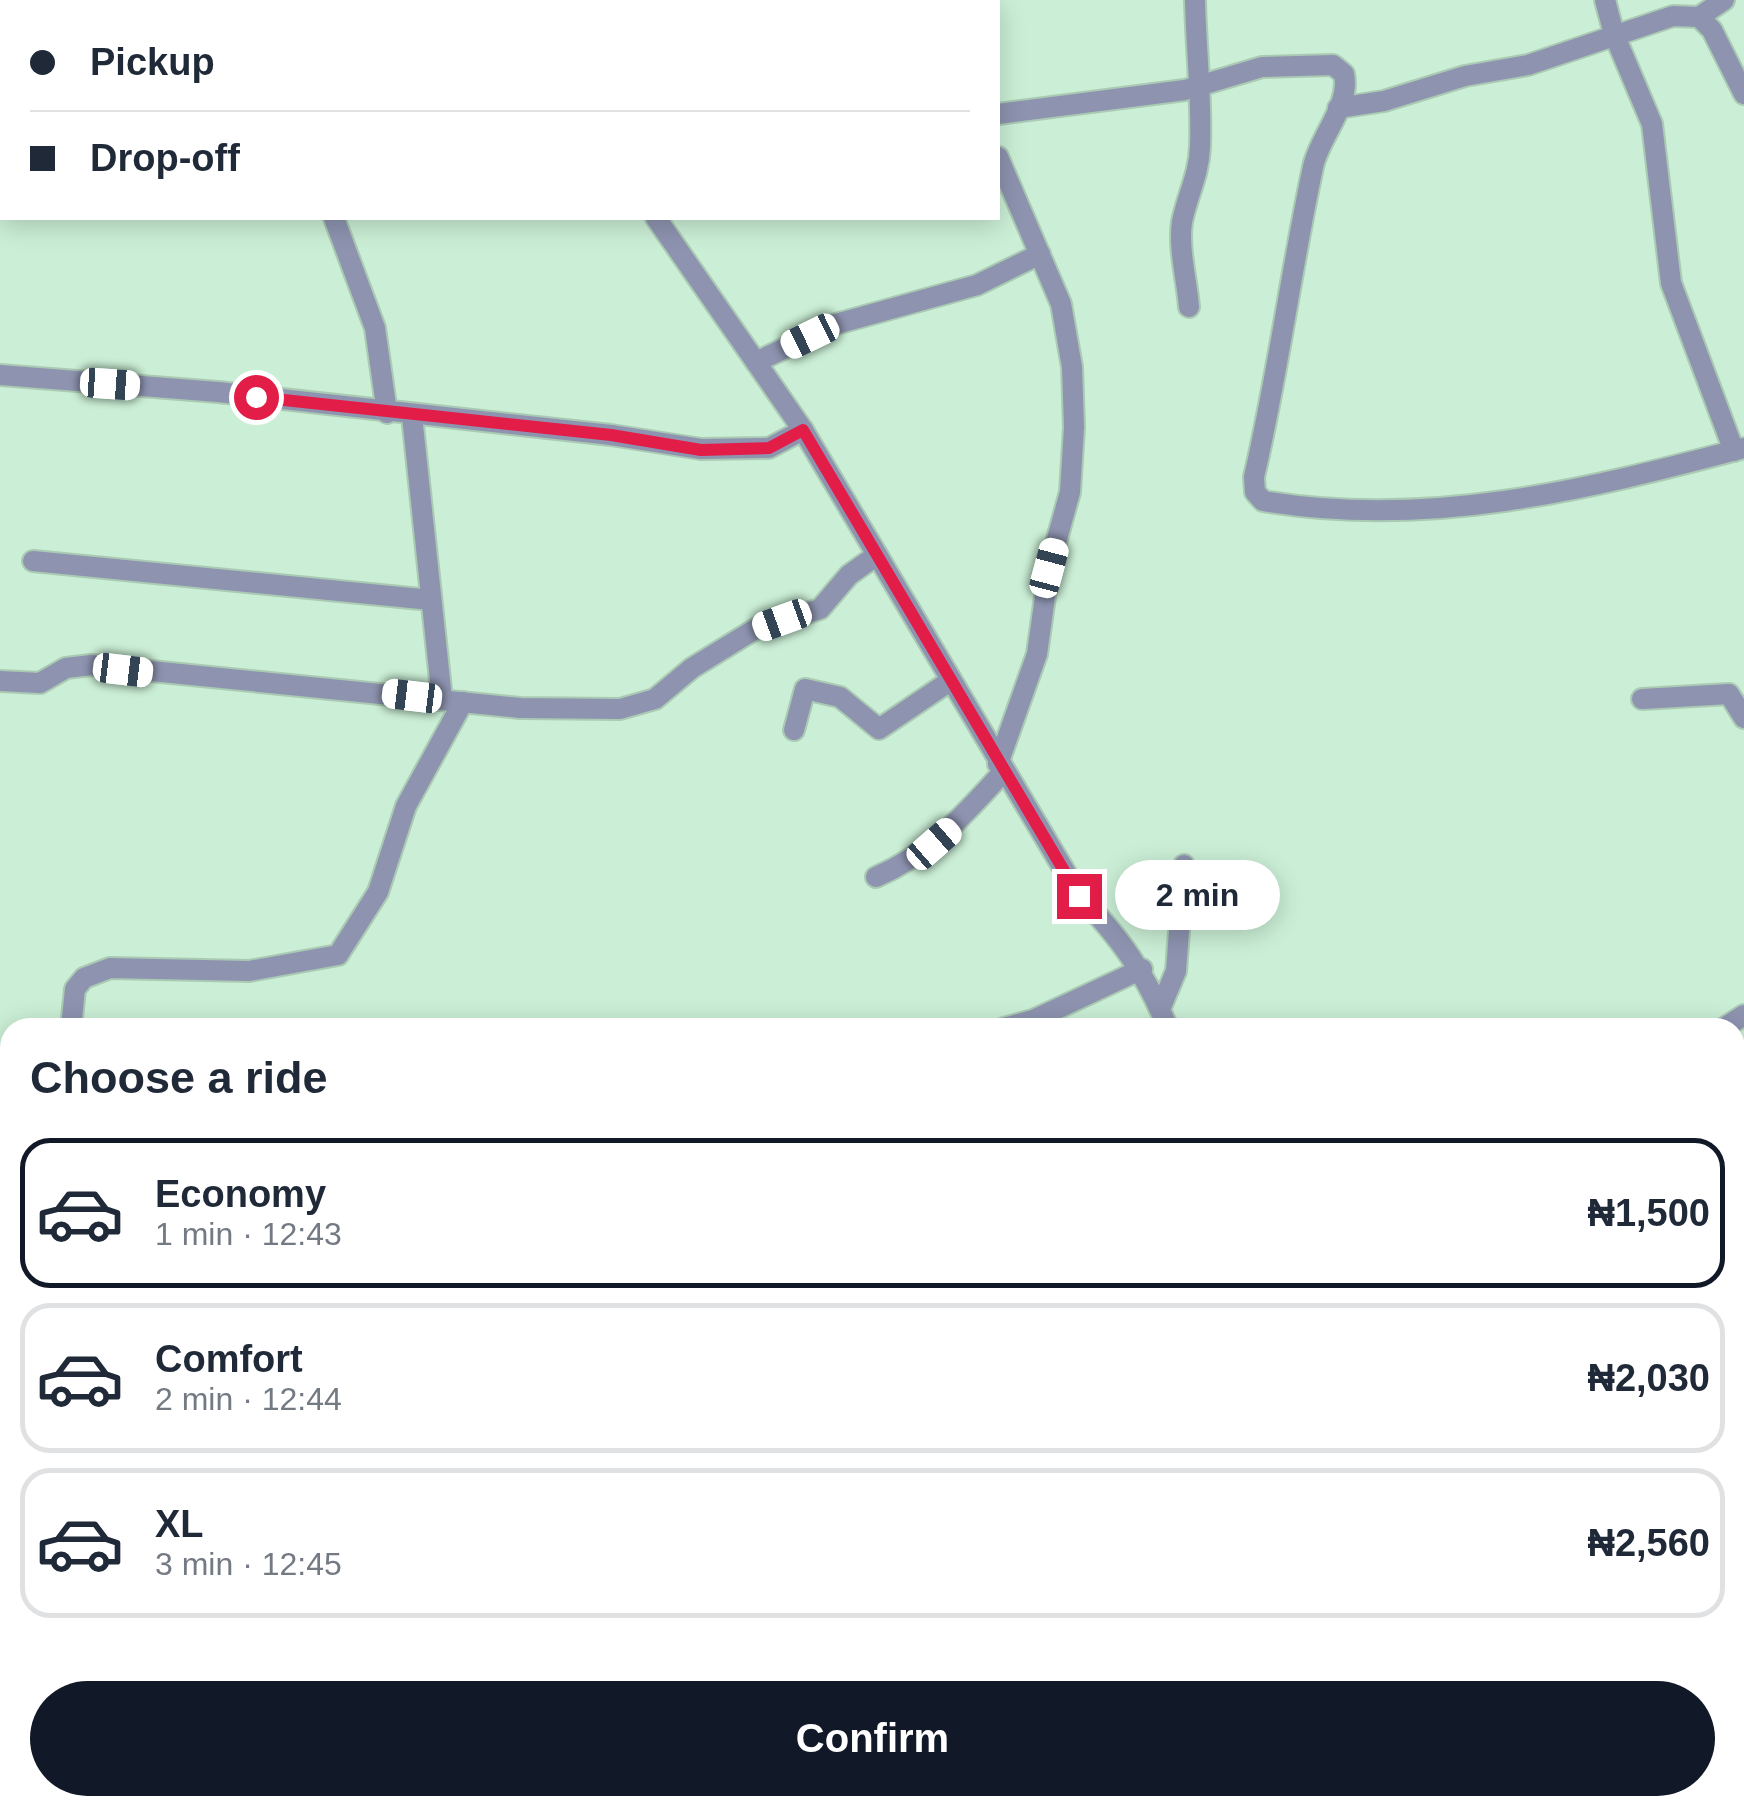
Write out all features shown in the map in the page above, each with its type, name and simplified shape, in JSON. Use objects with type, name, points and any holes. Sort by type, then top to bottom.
[{"type":"street","points":[[1190,307],[1182,221],[1197,184],[1202,87],[1195,0]]},
{"type":"street","points":[[1000,114],[1202,87],[1262,67],[1333,65],[1346,80],[1313,165],[1276,384],[1254,477],[1258,497],[1350,512],[1438,511],[1535,498],[1739,450],[1670,283],[1652,124],[1614,34],[1606,0]]},
{"type":"street","points":[[1338,108],[1528,65],[1673,16],[1699,17],[1724,0]]},
{"type":"street","points":[[1699,17],[1720,43],[1744,94]]},
{"type":"street","points":[[876,877],[913,862],[955,825],[1000,768],[1038,654],[1049,568],[1070,492],[1072,367],[1060,304],[1000,162]]},
{"type":"street","points":[[335,220],[376,328],[387,413]]},
{"type":"street","points":[[657,220],[803,430],[1000,768],[1079,896],[1123,941],[1142,969],[1164,1018]]},
{"type":"street","points":[[756,362],[836,324],[978,285],[1040,254]]},
{"type":"street","points":[[0,375],[218,392],[611,435],[701,450],[769,448],[803,430]]},
{"type":"street","points":[[72,1018],[74,989],[95,972],[110,968],[250,970],[338,954],[378,892],[406,806],[452,701],[432,600],[412,416]]},
{"type":"street","points":[[0,681],[40,682],[66,668],[91,666],[452,701],[620,709],[655,699],[725,646],[757,628],[820,609],[849,576],[876,555]]},
{"type":"street","points":[[33,561],[432,600]]},
{"type":"street","points":[[794,730],[805,690],[840,697],[880,728],[950,681]]},
{"type":"street","points":[[1642,699],[1729,694],[1744,718]]},
{"type":"street","points":[[1164,1018],[1176,971],[1184,866]]},
{"type":"street","points":[[1036,1018],[1142,969]]},
{"type":"route","points":[[256,397],[439,420],[611,435],[701,450],[769,448],[787,442],[803,430],[1079,896]]}]
